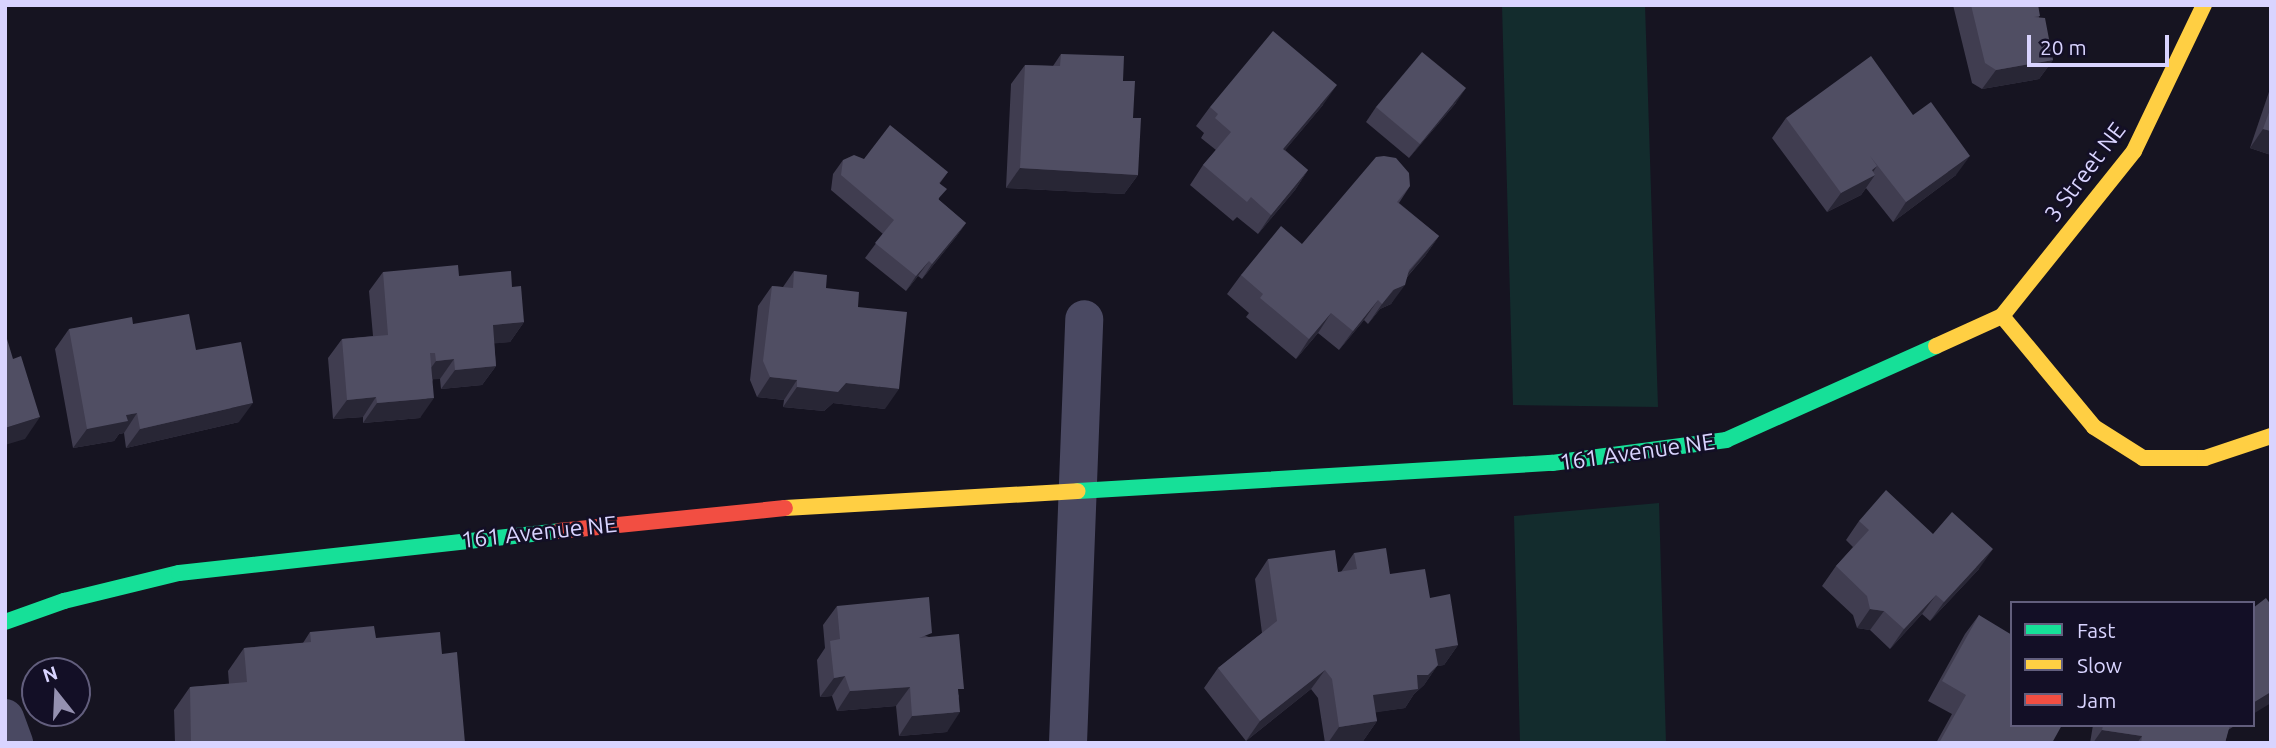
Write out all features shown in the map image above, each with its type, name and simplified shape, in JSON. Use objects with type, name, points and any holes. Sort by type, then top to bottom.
[{"type":"street","name":"3 Street NE","points":[[2002,316],[2134,151],[2204,5]]},
{"type":"street","points":[[2002,316],[2094,427],[2143,458],[2205,458],[2271,436]]},
{"type":"street","name":"161 Avenue NE","points":[[5,622],[64,601],[179,573],[317,555],[726,512],[1552,463],[1682,448],[1726,440],[1773,422],[2002,316]]},
{"type":"street","points":[[1068,743],[1080,493],[1084,319]]},
{"type":"street","points":[[5,718],[14,743]]},
{"type":"green space","points":[[1502,5],[1645,5],[1658,407],[1513,405]]},
{"type":"green space","points":[[1659,503],[1666,743],[1520,743],[1514,516]]},
{"type":"building","points":[[1971,5],[2038,5],[2040,16],[2034,17],[2045,18],[2053,60],[1996,70],[1985,63]]},
{"type":"building","points":[[1273,31],[1337,85],[1283,149],[1308,170],[1271,215],[1251,197],[1247,202],[1203,165],[1231,132],[1215,118],[1218,114],[1210,107]]},
{"type":"building","points":[[1422,52],[1466,88],[1420,144],[1376,107]]},
{"type":"building","points":[[1061,54],[1124,56],[1123,81],[1135,81],[1133,118],[1141,118],[1138,175],[1020,168],[1025,65],[1060,66]]},
{"type":"building","points":[[1871,56],[1913,115],[1931,102],[1970,156],[1906,202],[1870,156],[1877,166],[1872,170],[1875,175],[1841,193],[1786,118]]},
{"type":"building","points":[[2271,107],[2271,131],[2263,129]]},
{"type":"building","points":[[890,125],[948,172],[939,183],[947,189],[938,199],[966,223],[932,264],[929,261],[916,276],[875,243],[894,220],[841,175],[843,160],[854,155],[864,159]]},
{"type":"building","points":[[1376,157],[1396,158],[1409,173],[1410,186],[1397,202],[1439,236],[1409,270],[1405,285],[1393,290],[1382,304],[1378,300],[1353,331],[1331,313],[1309,339],[1260,298],[1263,294],[1241,275],[1281,226],[1302,244]]},
{"type":"building","points":[[458,265],[459,276],[511,271],[512,287],[521,286],[524,322],[493,325],[496,366],[455,370],[454,359],[436,361],[435,353],[430,353],[434,398],[377,403],[376,397],[347,400],[342,339],[388,335],[383,272]]},
{"type":"building","points":[[794,271],[827,275],[826,288],[859,292],[858,307],[907,312],[899,389],[846,383],[838,392],[797,387],[797,380],[770,377],[763,361],[772,286],[793,288]]},
{"type":"building","points":[[189,314],[196,350],[241,342],[253,403],[140,429],[137,413],[126,415],[128,421],[87,429],[69,329],[132,317],[133,324]]},
{"type":"building","points":[[7,339],[13,359],[21,356],[40,417],[5,428],[5,340]]},
{"type":"building","points":[[1886,490],[1933,534],[1952,512],[1993,549],[1944,602],[1936,595],[1904,629],[1884,611],[1870,609],[1867,596],[1836,566],[1869,530],[1859,521]]},
{"type":"building","points":[[1386,548],[1390,574],[1425,569],[1430,598],[1450,594],[1458,645],[1435,649],[1438,665],[1428,675],[1417,675],[1418,689],[1373,695],[1377,721],[1339,727],[1332,679],[1325,670],[1260,721],[1218,668],[1277,621],[1268,559],[1335,550],[1338,572],[1357,569],[1354,553]]},
{"type":"building","points":[[929,597],[932,633],[919,638],[959,634],[964,689],[958,689],[960,712],[912,716],[910,687],[850,691],[845,676],[834,678],[830,641],[840,639],[837,606]]},
{"type":"building","points":[[2266,598],[2271,605],[2271,692],[2255,702],[2255,606]]},
{"type":"building","points":[[1979,615],[2010,634],[2010,727],[2061,727],[2052,743],[1939,743],[1966,695],[1942,681]]},
{"type":"building","points":[[374,626],[376,638],[440,632],[442,654],[457,652],[465,743],[191,743],[190,687],[247,682],[244,648],[311,642],[310,632]]},
{"type":"building","points":[[2103,727],[2229,727],[2225,743],[2141,743],[2142,736],[2102,730]]},
{"type":"traffic: fast","points":[[1078,491],[1552,463],[1726,440],[1936,346]]},
{"type":"traffic: fast","points":[[5,622],[64,601],[179,573],[559,531]]},
{"type":"traffic: slow","points":[[1936,346],[2002,316],[2134,151],[2204,5]]},
{"type":"traffic: slow","points":[[2002,316],[2094,427],[2143,458],[2205,458],[2271,436]]},
{"type":"traffic: slow","points":[[785,508],[1078,491]]},
{"type":"traffic: jam","points":[[559,531],[785,508]]}]
